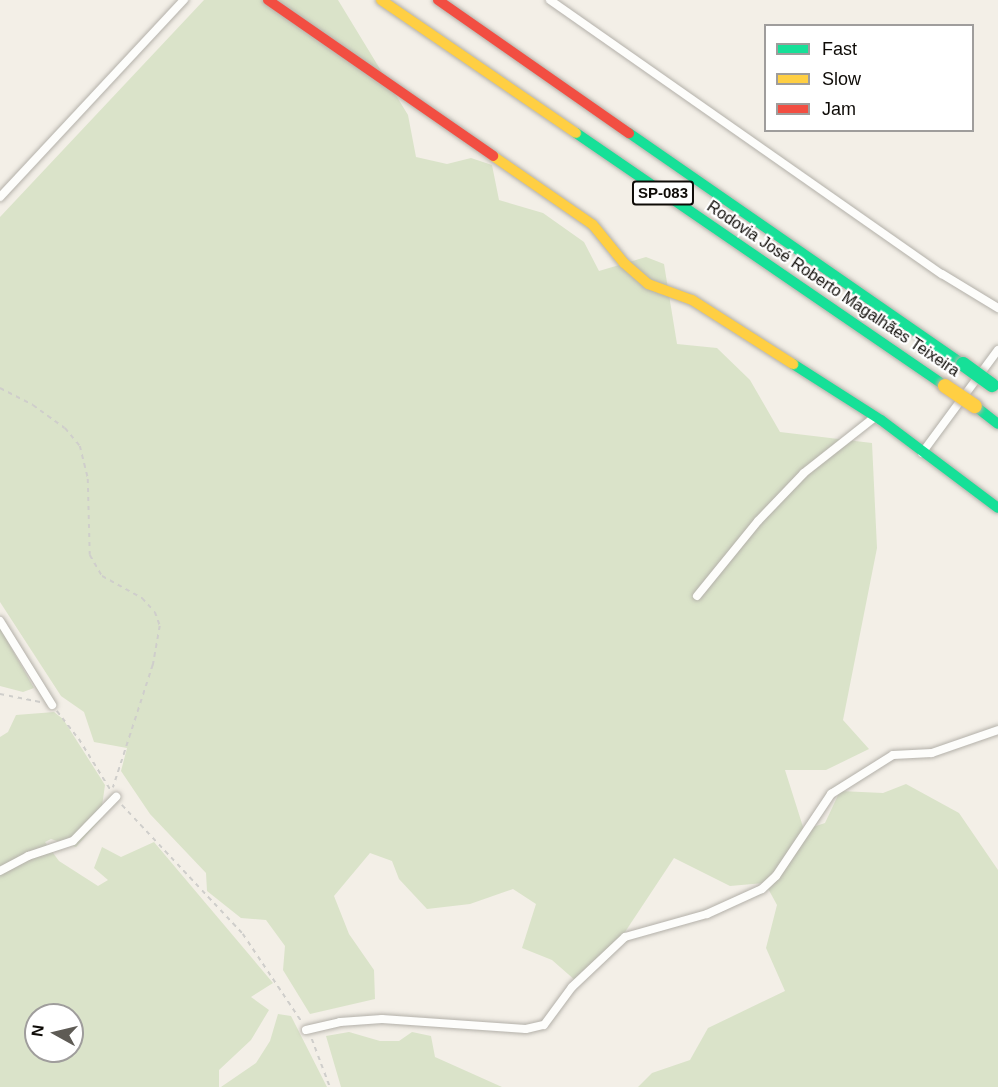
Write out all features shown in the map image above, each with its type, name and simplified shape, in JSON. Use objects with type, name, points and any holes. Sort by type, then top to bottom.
[{"type":"main road","points":[[268,0],[593,225],[624,263],[648,284],[692,300],[875,417],[998,508]]},
{"type":"main road","name":"Rodovia José Roberto Magalhães Teixeira","points":[[381,0],[975,406],[998,424]]},
{"type":"main road","name":"Rodovia José Roberto Magalhães Teixeira","points":[[438,0],[995,387]]},
{"type":"street","points":[[0,197],[184,0]]},
{"type":"street","points":[[550,0],[942,274],[998,308]]},
{"type":"street","points":[[922,453],[998,350]]},
{"type":"street","points":[[698,596],[758,521],[804,473],[875,417]]},
{"type":"street","points":[[0,621],[52,705]]},
{"type":"street","points":[[306,1030],[340,1022],[382,1018],[526,1029],[544,1025],[572,987],[625,937],[707,914],[762,889],[776,876],[831,794],[893,755],[932,753],[998,730]]},
{"type":"street","points":[[0,871],[28,856],[73,842],[116,797]]},
{"type":"path","points":[[0,388],[33,405],[65,428],[80,446],[88,479],[90,555],[102,576],[142,598],[155,612],[160,626],[153,665],[112,791],[80,739],[52,705],[0,694]]},
{"type":"path","points":[[116,797],[243,934],[306,1030],[330,1087]]},
{"type":"green space","points":[[204,0],[338,0],[408,115],[416,157],[447,164],[471,158],[492,165],[499,200],[543,213],[584,242],[599,271],[646,257],[664,264],[677,344],[717,348],[750,380],[780,432],[872,443],[877,548],[843,720],[869,749],[826,770],[785,770],[804,830],[825,823],[840,791],[883,793],[906,784],[959,813],[998,870],[998,1087],[638,1087],[652,1073],[690,1060],[708,1028],[785,991],[766,948],[777,905],[765,883],[730,886],[674,858],[625,932],[576,981],[552,960],[522,948],[536,904],[513,889],[470,904],[427,909],[399,879],[392,861],[370,853],[334,896],[349,934],[374,970],[375,999],[310,1014],[283,970],[285,946],[266,920],[241,918],[207,891],[206,873],[150,814],[121,771],[127,748],[94,742],[84,712],[61,696],[0,602],[0,217]]},
{"type":"green space","points":[[0,628],[34,688],[23,692],[0,686]]},
{"type":"green space","points":[[54,712],[63,719],[105,785],[100,820],[76,847],[51,839],[45,842],[59,861],[98,886],[108,880],[94,868],[102,847],[121,857],[154,842],[273,983],[251,997],[269,1010],[251,1040],[219,1070],[219,1087],[0,1087],[0,737],[8,732],[16,715]]},
{"type":"green space","points":[[278,1014],[291,1016],[327,1087],[221,1087],[256,1063],[270,1041]]},
{"type":"green space","points":[[349,1032],[380,1041],[399,1041],[412,1032],[431,1036],[435,1057],[502,1087],[341,1087],[326,1036]]},
{"type":"traffic: fast","points":[[576,133],[945,386]]},
{"type":"traffic: fast","points":[[629,133],[963,364]]},
{"type":"traffic: fast","points":[[793,364],[881,420],[998,508]]},
{"type":"traffic: fast","points":[[963,364],[992,385]]},
{"type":"traffic: fast","points":[[975,406],[998,424]]},
{"type":"traffic: slow","points":[[381,0],[576,133]]},
{"type":"traffic: slow","points":[[493,156],[593,225],[624,263],[648,284],[692,300],[793,364]]},
{"type":"traffic: slow","points":[[945,386],[975,406]]},
{"type":"traffic: jam","points":[[268,0],[493,156]]},
{"type":"traffic: jam","points":[[438,0],[629,133]]}]
